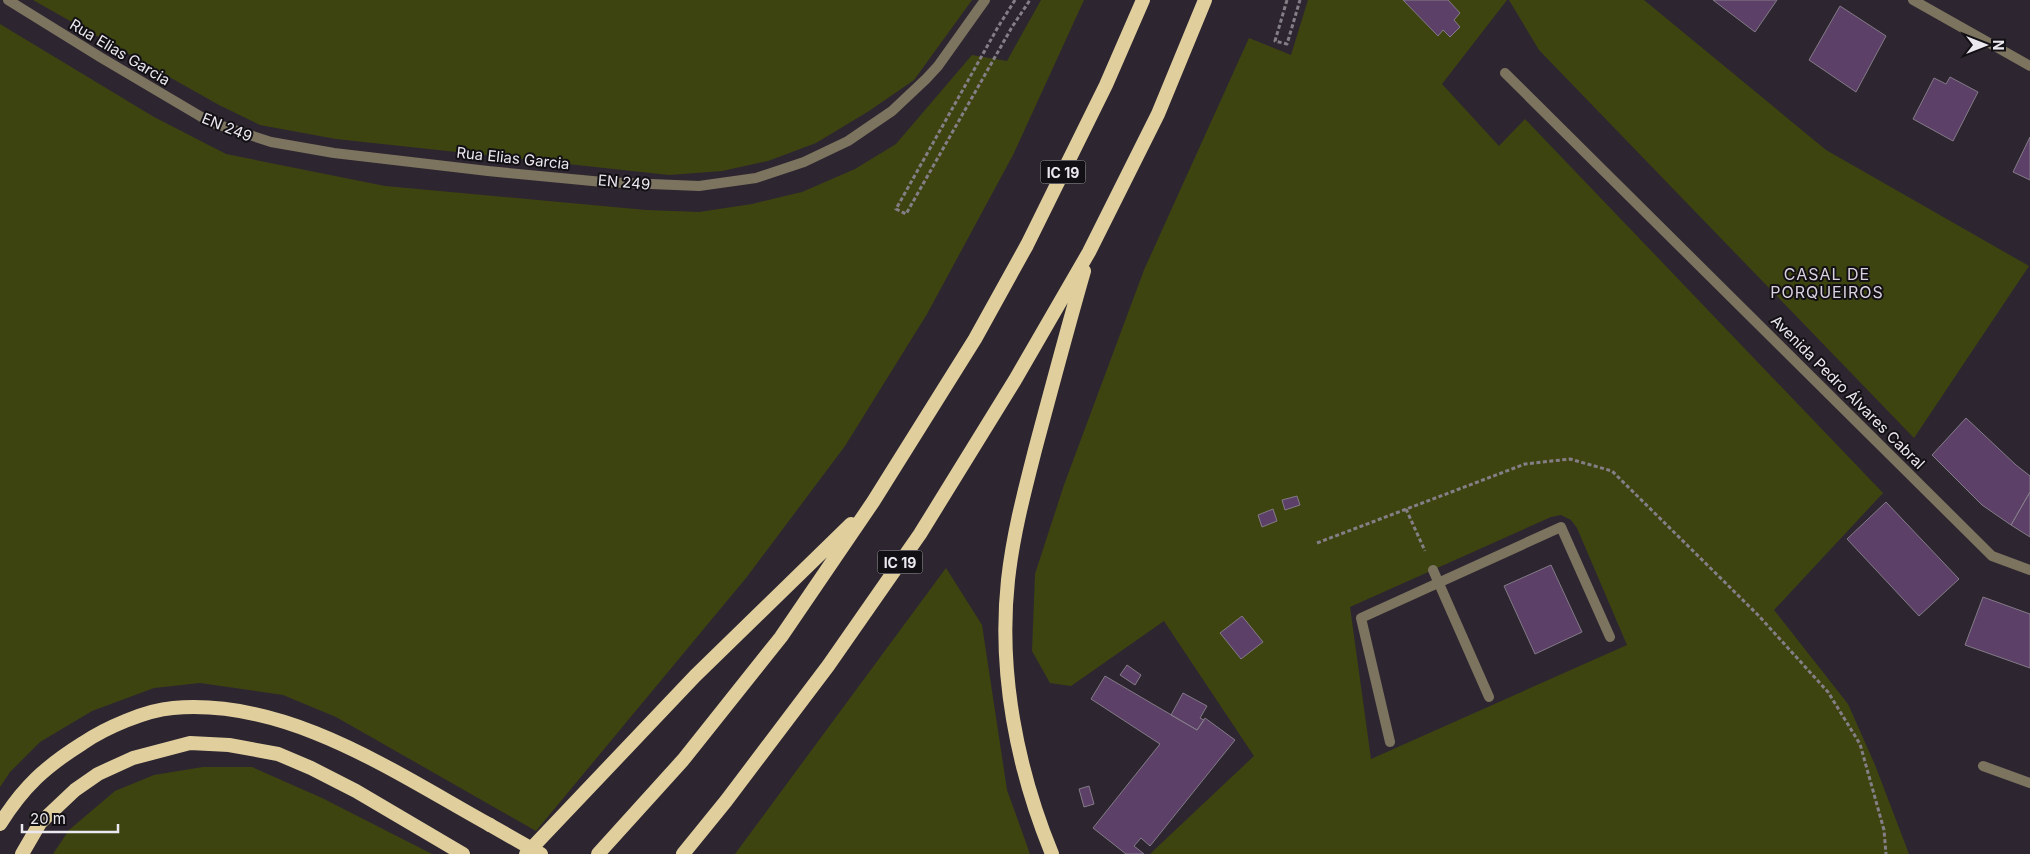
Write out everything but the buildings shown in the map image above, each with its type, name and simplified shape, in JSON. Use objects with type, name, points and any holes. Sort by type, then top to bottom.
[{"type":"highway","name":"IC 19","points":[[598,854],[683,760],[781,637],[873,502],[975,339],[1027,245],[1106,85],[1143,0]]},
{"type":"highway","name":"IC 19","points":[[683,854],[828,666],[920,534],[1015,380],[1089,252],[1158,114],[1205,0]]},
{"type":"highway","points":[[1052,854],[1030,791],[1010,702],[1005,644],[1008,580],[1017,518],[1089,252]]},
{"type":"highway","points":[[526,854],[695,676],[873,502]]},
{"type":"highway","points":[[0,824],[15,800],[38,774],[100,732],[132,718],[171,708],[213,706],[252,712],[300,727],[355,751],[541,854]]},
{"type":"highway","points":[[22,854],[40,824],[75,790],[98,774],[133,758],[190,743],[229,745],[278,754],[356,791],[464,854]]},
{"type":"street","name":"Rua Elias Garcia","points":[[8,0],[100,58],[210,122],[271,142],[334,153],[498,172],[603,182],[699,186],[756,178],[804,162],[848,141],[892,111],[926,79],[938,66],[985,0]]},
{"type":"street","points":[[1913,0],[2030,66]]},
{"type":"street","name":"Avenida Pedro Álvares Cabral","points":[[1505,72],[1992,556],[2030,570]]},
{"type":"street","points":[[1390,742],[1361,618],[1561,527],[1610,637]]},
{"type":"street","points":[[1433,570],[1489,697]]},
{"type":"street","points":[[1983,766],[2030,783]]},
{"type":"path","points":[[1015,0],[896,209],[906,214],[1012,26],[1030,0]]},
{"type":"path","points":[[1287,0],[1275,41],[1288,44],[1300,0]]},
{"type":"path","points":[[1317,543],[1525,464],[1570,460],[1612,471],[1758,615],[1828,692],[1860,744],[1884,830],[1886,854]]},
{"type":"path","points":[[1406,509],[1433,570]]},
{"type":"green space","points":[[33,0],[972,0],[914,80],[869,111],[816,143],[768,161],[722,171],[669,175],[336,139],[260,125],[219,105]]},
{"type":"green space","points":[[1041,0],[1084,0],[1013,155],[927,314],[845,446],[746,578],[536,831],[336,717],[283,695],[200,683],[154,688],[92,711],[40,742],[10,772],[0,787],[0,24],[154,117],[226,154],[385,186],[646,210],[699,212],[752,204],[802,192],[855,169],[896,144],[972,55],[1007,61]]},
{"type":"green space","points":[[1308,0],[1507,0],[1442,84],[1499,146],[1525,119],[1883,493],[1774,610],[1848,704],[1875,765],[1909,854],[1150,854],[1254,756],[1164,621],[1071,686],[1050,683],[1032,651],[1035,574],[1064,485],[1144,270],[1249,38],[1291,55]],"holes":[[[1561,515],[1571,520],[1577,528],[1627,645],[1371,759],[1350,607],[1551,517]]]},
{"type":"green space","points":[[1509,0],[1644,0],[1826,150],[2029,266],[1914,438],[1539,50]]},
{"type":"green space","points":[[946,568],[982,625],[1007,790],[1030,854],[735,854]]},
{"type":"green space","points":[[203,767],[252,767],[322,798],[432,854],[53,854],[69,830],[115,791],[154,775]]},
{"type":"district","name":"CASAL DE PORQUEIROS","points":[[1827,283]]}]
